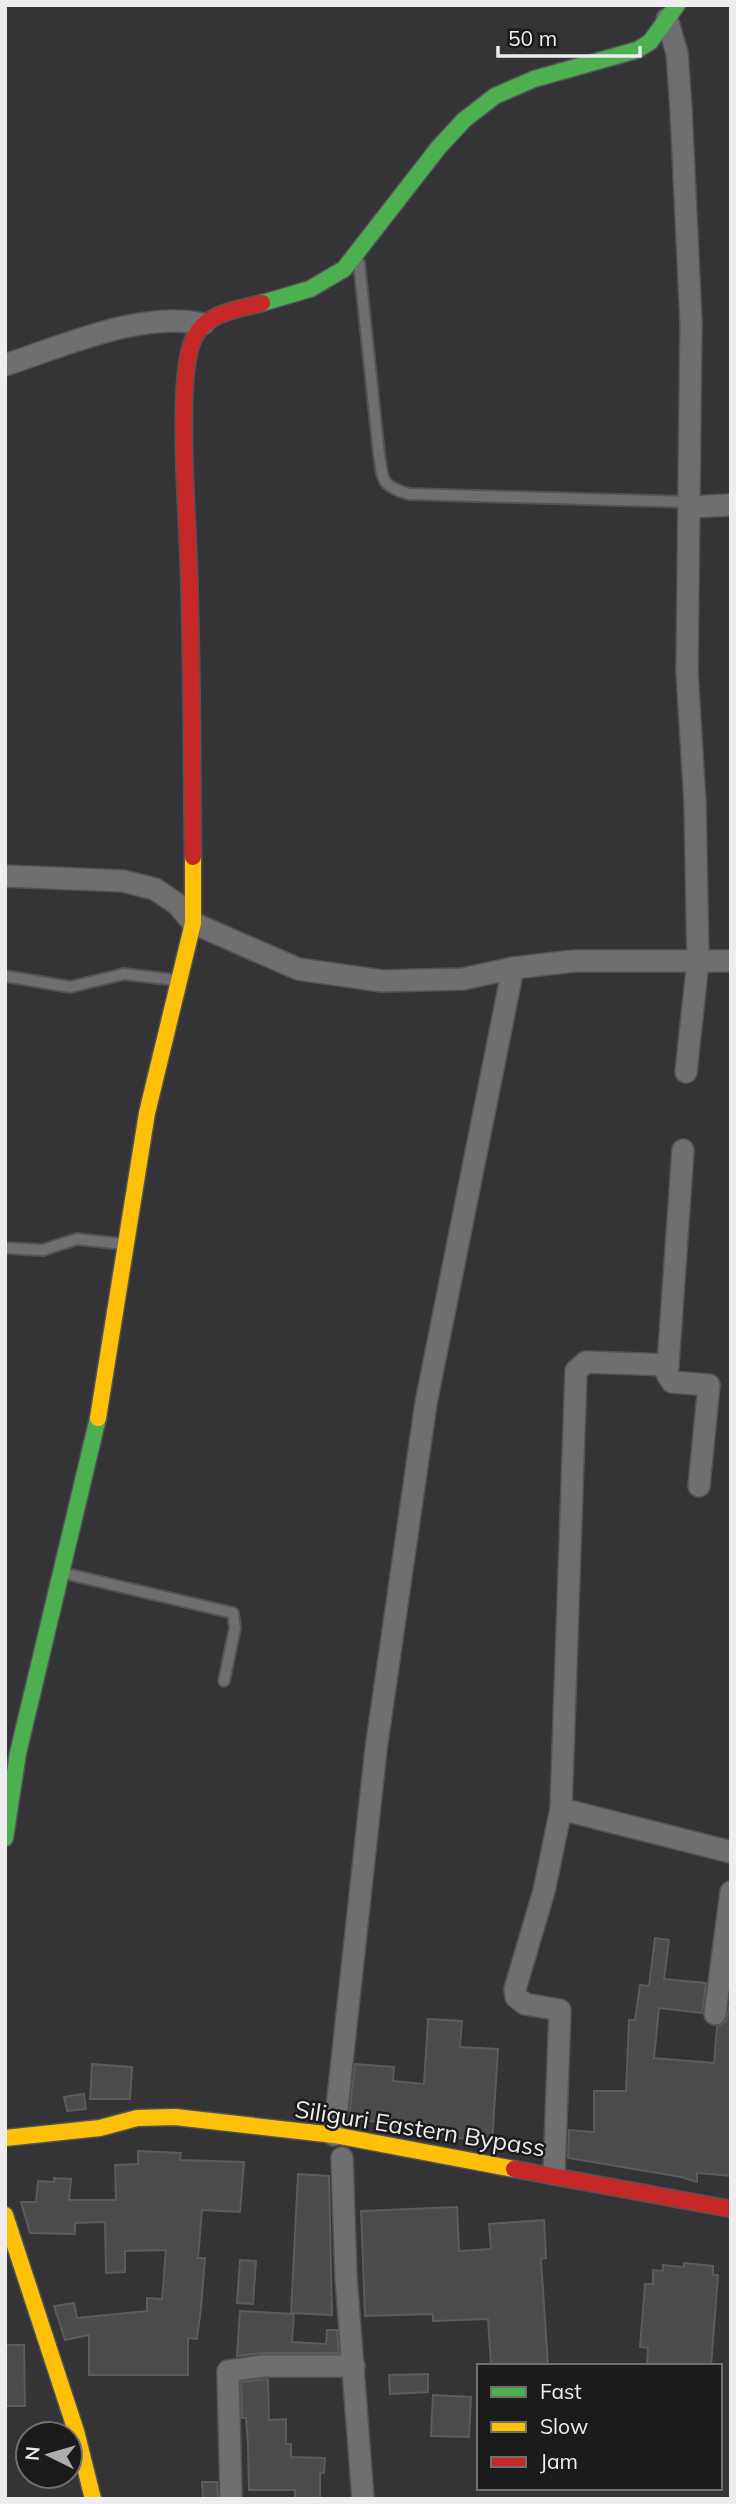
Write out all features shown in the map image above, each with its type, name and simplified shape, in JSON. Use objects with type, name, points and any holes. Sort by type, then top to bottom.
[{"type":"street","points":[[5,1838],[18,1753],[98,1416],[147,1113],[193,923],[191,639],[184,392],[192,340],[203,324],[217,315],[319,285],[338,273],[358,253],[456,128],[478,107],[503,92],[544,76],[636,50],[650,43],[672,12]]},
{"type":"street","points":[[672,12],[681,109],[691,323],[687,673],[695,803],[698,961],[687,1072]]},
{"type":"street","points":[[5,365],[79,341],[167,320],[203,324]]},
{"type":"street","points":[[689,504],[731,505]]},
{"type":"street","points":[[5,876],[123,881],[155,889],[177,904],[193,923],[298,969],[382,981],[463,979],[513,968],[574,961],[731,961]]},
{"type":"street","points":[[334,2135],[376,1749],[426,1404],[513,968]]},
{"type":"street","points":[[683,1150],[667,1374],[672,1382],[709,1385],[699,1486]]},
{"type":"street","points":[[554,2174],[560,2010],[525,2004],[516,1997],[515,1989],[544,1891],[561,1810],[576,1371],[586,1362],[668,1365]]},
{"type":"street","points":[[561,1810],[731,1852]]},
{"type":"street","points":[[715,2014],[731,1892]]},
{"type":"street","name":"Siliguri Eastern Bypass","points":[[5,2138],[100,2128],[137,2118],[175,2117],[334,2135],[731,2208]]},
{"type":"street","name":"Siliguri Eastern Bypass","points":[[100,2128],[134,2135]]},
{"type":"street","points":[[342,2158],[363,2499]]},
{"type":"street","points":[[567,2196],[633,2208]]},
{"type":"street","points":[[5,2216],[76,2431],[93,2499]]},
{"type":"street","points":[[231,2499],[228,2371],[263,2366],[354,2366]]},
{"type":"lane","points":[[358,253],[379,454],[383,480],[391,489],[409,494],[689,504]]},
{"type":"lane","points":[[5,976],[70,987],[124,974],[179,981]]},
{"type":"lane","points":[[5,1248],[43,1250],[77,1239],[126,1244]]},
{"type":"lane","points":[[61,1572],[233,1613],[234,1628],[224,1681]]},
{"type":"building","points":[[655,1938],[669,1940],[664,1979],[706,1983],[702,2013],[659,2008],[654,2058],[714,2063],[717,2027],[726,2021],[731,1998],[731,2176],[697,2173],[697,2182],[568,2158],[569,2130],[594,2132],[594,2091],[626,2091],[629,2020],[635,2020],[640,1985],[649,1986]]},
{"type":"building","points":[[428,2019],[462,2021],[460,2047],[498,2049],[492,2144],[349,2117],[355,2064],[394,2067],[393,2081],[424,2084]]},
{"type":"building","points":[[92,2064],[132,2067],[130,2099],[90,2099]]},
{"type":"building","points":[[84,2094],[86,2109],[67,2111],[64,2097]]},
{"type":"building","points":[[138,2151],[181,2153],[180,2160],[244,2162],[240,2212],[202,2210],[198,2258],[205,2258],[201,2308],[197,2339],[188,2338],[188,2375],[89,2375],[89,2335],[65,2340],[54,2306],[74,2303],[77,2318],[147,2311],[147,2298],[162,2299],[166,2250],[125,2251],[125,2272],[106,2273],[105,2222],[75,2223],[75,2234],[30,2233],[21,2202],[36,2202],[38,2181],[54,2182],[54,2178],[71,2179],[69,2200],[116,2200],[115,2165],[138,2164]]},
{"type":"building","points":[[298,2174],[329,2176],[332,2315],[291,2313]]},
{"type":"building","points":[[457,2207],[459,2251],[491,2249],[489,2224],[544,2220],[546,2258],[541,2259],[548,2364],[491,2364],[488,2319],[433,2321],[433,2314],[365,2316],[361,2211]]},
{"type":"building","points":[[240,2260],[256,2261],[253,2304],[237,2303]]},
{"type":"building","points":[[684,2263],[713,2266],[713,2275],[718,2275],[711,2364],[647,2364],[648,2348],[640,2347],[645,2284],[653,2284],[653,2270],[663,2271],[663,2265],[684,2267]]},
{"type":"building","points":[[240,2311],[294,2314],[292,2342],[326,2344],[327,2330],[337,2330],[339,2353],[263,2353],[237,2356]]},
{"type":"building","points":[[5,2345],[24,2345],[25,2406],[5,2406]]},
{"type":"building","points":[[428,2374],[428,2392],[390,2394],[389,2375]]},
{"type":"building","points":[[268,2379],[269,2420],[286,2419],[286,2444],[291,2444],[291,2457],[325,2458],[324,2473],[320,2473],[320,2499],[295,2499],[295,2490],[249,2490],[248,2443],[246,2418],[242,2418],[241,2382]]},
{"type":"building","points":[[433,2395],[471,2397],[469,2437],[431,2436]]},
{"type":"building","points":[[202,2482],[217,2482],[218,2499],[203,2499]]},
{"type":"traffic: fast","points":[[262,303],[310,289],[344,269],[439,147],[464,120],[495,96],[534,79],[637,50],[650,42],[677,5]]},
{"type":"traffic: fast","points":[[5,1838],[18,1753],[98,1418]]},
{"type":"traffic: slow","points":[[98,1418],[147,1113],[193,923],[193,857]]},
{"type":"traffic: slow","points":[[5,2138],[100,2128],[137,2118],[175,2117],[334,2135],[514,2169]]},
{"type":"traffic: slow","points":[[5,2215],[76,2431],[93,2499]]},
{"type":"traffic: jam","points":[[193,857],[190,606],[184,450],[188,356],[194,338],[214,317],[262,303]]},
{"type":"traffic: jam","points":[[514,2169],[731,2209]]}]
